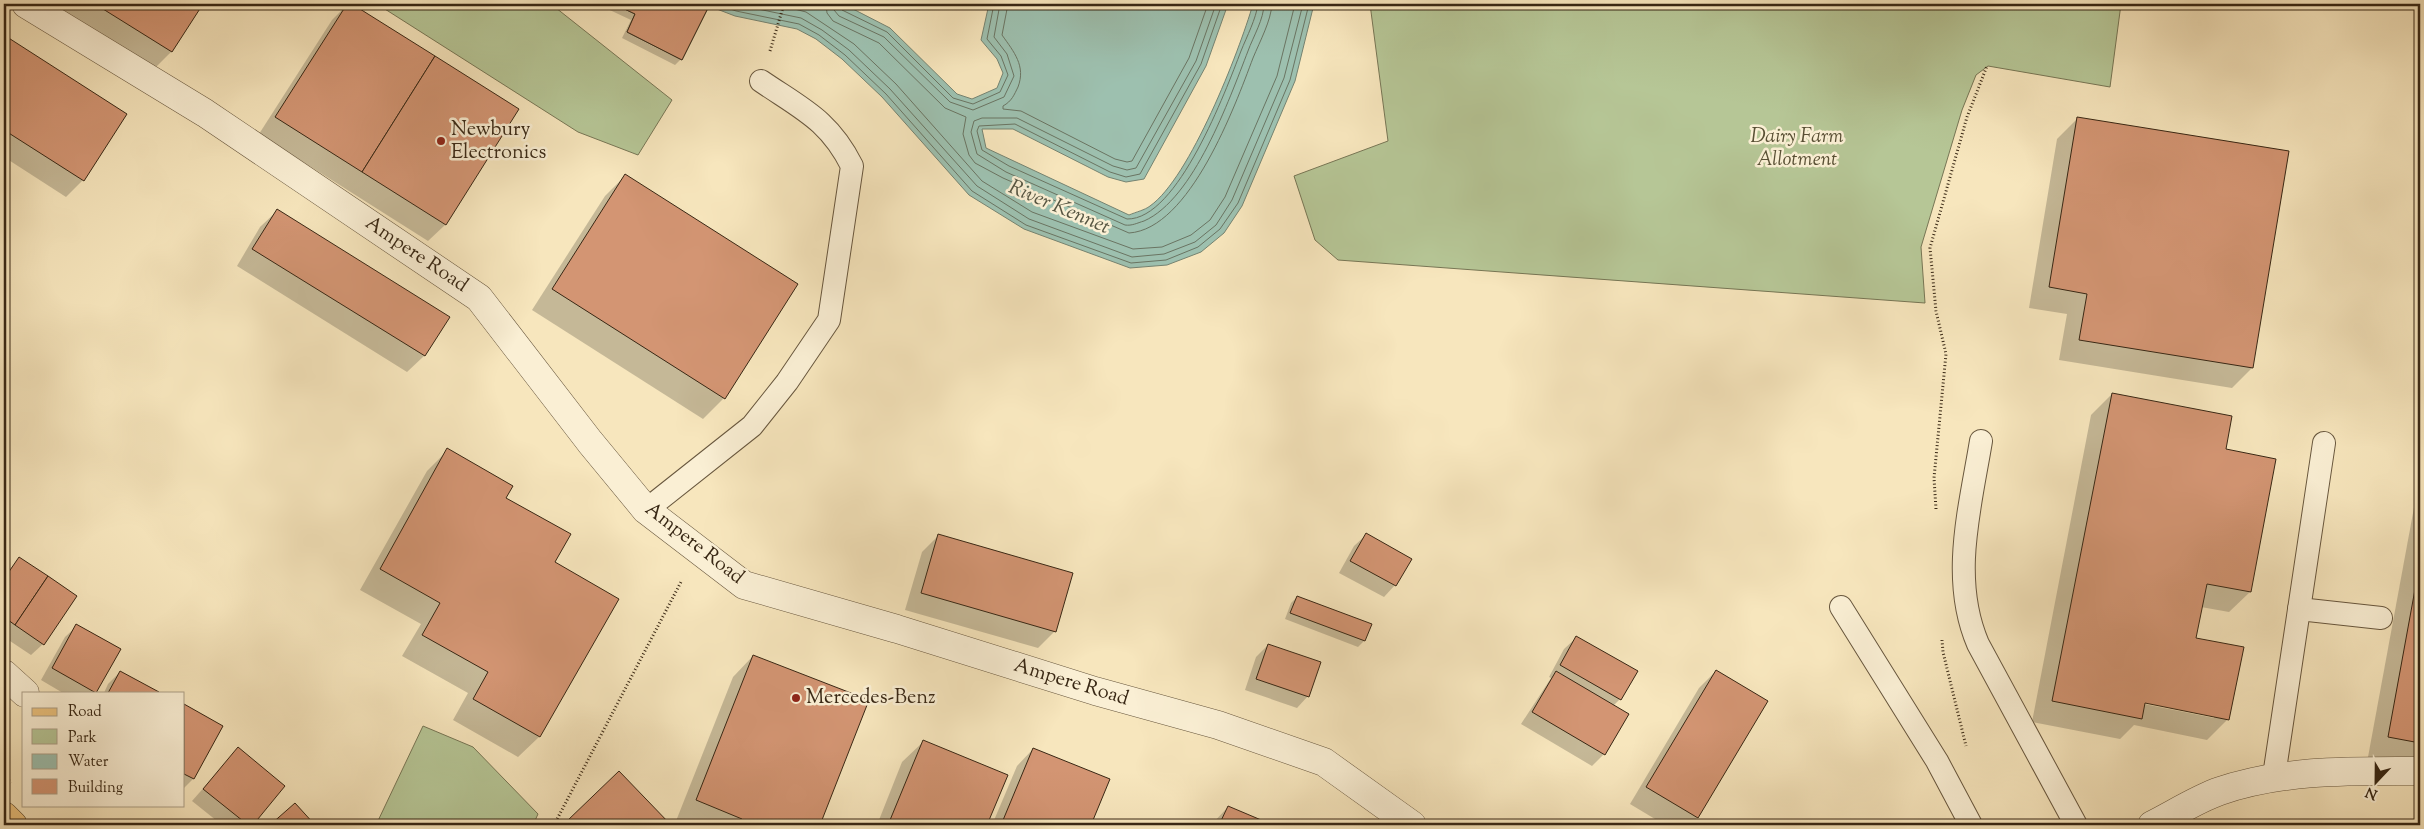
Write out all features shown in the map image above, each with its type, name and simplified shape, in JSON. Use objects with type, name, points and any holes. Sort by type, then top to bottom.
[{"type":"main road","points":[[4,816],[13,825]]},
{"type":"street","name":"Ampere Road","points":[[26,4],[206,113],[479,298],[590,442],[646,510],[744,585],[897,629],[1095,691],[1218,725],[1324,762],[1412,825]]},
{"type":"street","points":[[4,674],[24,692]]},
{"type":"street","points":[[2152,825],[2218,791],[2274,776],[2329,771],[2420,771]]},
{"type":"lane","points":[[646,510],[752,426],[788,382],[829,320],[852,166],[840,143],[827,128],[764,71]]},
{"type":"lane","points":[[1981,441],[1965,541],[1963,591],[1968,622],[1986,660],[2076,825]]},
{"type":"lane","points":[[2274,776],[2324,443]]},
{"type":"lane","points":[[1841,607],[1937,761],[1971,825]]},
{"type":"lane","points":[[2299,609],[2381,618]]},
{"type":"path","points":[[764,71],[784,4]]},
{"type":"path","points":[[554,825],[697,550]]},
{"type":"green space","points":[[377,4],[551,4],[672,100],[638,155],[578,132]]},
{"type":"green space","name":"Dairy Farm Allotment","points":[[1370,4],[2121,4],[2110,87],[1988,66],[1976,75],[1962,110],[1921,247],[1925,303],[1338,260],[1315,240],[1294,176],[1388,141]]},
{"type":"green space","points":[[423,726],[473,747],[538,814],[533,825],[376,825]]},
{"type":"water","name":"River Kennet","points":[[614,4],[838,4],[853,9],[890,28],[957,94],[972,99],[997,88],[1003,73],[997,59],[981,40],[989,4],[1228,4],[1206,66],[1144,179],[1126,182],[1108,177],[1013,129],[982,129],[986,148],[1129,215],[1150,206],[1165,191],[1181,169],[1225,82],[1253,4],[1314,4],[1295,81],[1242,206],[1224,233],[1201,252],[1167,265],[1130,268],[1024,229],[969,195],[882,97],[842,59],[816,39],[797,29],[735,16],[709,6],[682,60],[627,32],[635,14]]},
{"type":"building","points":[[95,4],[203,4],[172,52]]},
{"type":"building","points":[[347,4],[352,4],[435,56],[362,172],[275,117]]},
{"type":"building","points":[[614,4],[710,4],[682,60],[627,32],[635,14]]},
{"type":"building","points":[[4,35],[127,114],[84,181],[4,130]]},
{"type":"building","name":"Newbury Electronics","points":[[435,56],[519,109],[446,225],[362,172]]},
{"type":"building","points":[[2077,117],[2289,151],[2253,368],[2079,340],[2087,294],[2049,287]]},
{"type":"building","points":[[625,174],[798,284],[725,399],[552,289]]},
{"type":"building","points":[[277,209],[450,317],[425,356],[252,249]]},
{"type":"building","points":[[2112,393],[2232,416],[2226,449],[2276,459],[2251,592],[2207,584],[2196,638],[2244,647],[2229,720],[2145,703],[2142,719],[2052,701]]},
{"type":"building","points":[[447,448],[513,486],[506,498],[571,534],[555,562],[619,599],[540,737],[473,699],[488,672],[422,635],[440,603],[380,569]]},
{"type":"building","points":[[1366,533],[1412,559],[1396,586],[1350,561]]},
{"type":"building","points":[[938,534],[1073,573],[1056,632],[921,593]]},
{"type":"building","points":[[19,557],[48,576],[15,625],[4,617],[4,579]]},
{"type":"building","points":[[2420,562],[2420,743],[2388,737]]},
{"type":"building","points":[[48,576],[77,596],[44,645],[15,625]]},
{"type":"building","points":[[1297,596],[1372,624],[1365,641],[1290,613]]},
{"type":"building","points":[[76,624],[121,649],[97,692],[52,668]]},
{"type":"building","points":[[1576,636],[1638,671],[1621,700],[1560,665]]},
{"type":"building","points":[[1268,644],[1321,662],[1309,697],[1256,679]]},
{"type":"building","points":[[753,655],[869,700],[820,825],[739,825],[742,819],[696,800]]},
{"type":"building","points":[[1716,670],[1768,701],[1698,818],[1646,787]]},
{"type":"building","points":[[120,671],[159,692],[109,692]]},
{"type":"building","points":[[1556,671],[1629,714],[1605,755],[1532,712]]},
{"type":"building","points":[[185,705],[223,726],[194,779],[185,774]]},
{"type":"building","points":[[923,740],[1008,775],[987,825],[888,825]]},
{"type":"building","points":[[238,747],[285,786],[253,825],[248,825],[203,789]]},
{"type":"building","points":[[1033,748],[1110,779],[1091,825],[1001,825]]},
{"type":"building","points":[[619,771],[671,825],[571,825],[567,821]]},
{"type":"building","points":[[295,803],[315,825],[270,825]]},
{"type":"building","points":[[1228,806],[1273,825],[1219,825]]},
{"type":"place","name":"Newbury Electronics","points":[[441,141]]},
{"type":"place","name":"Mercedes-Benz","points":[[796,698]]}]
